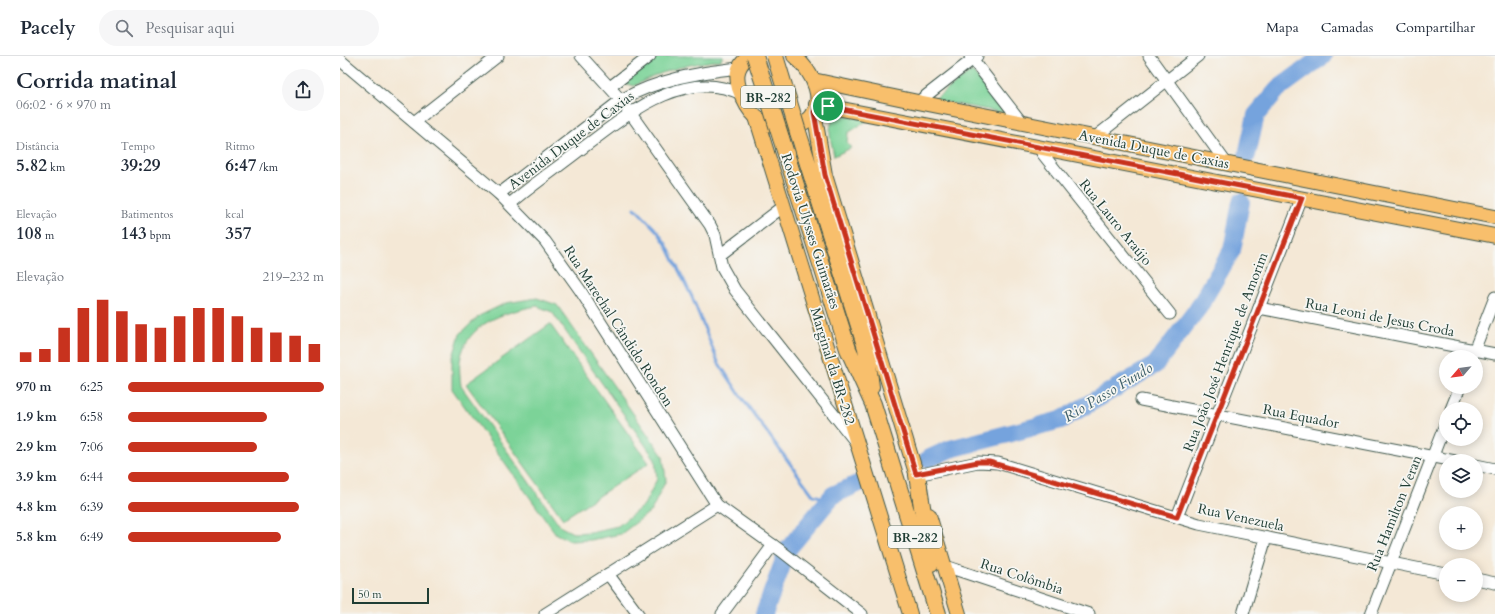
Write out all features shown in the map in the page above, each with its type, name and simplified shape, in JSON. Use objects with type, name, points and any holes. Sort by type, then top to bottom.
[{"type":"highway","name":"Rodovia Ulysses Guimarães","points":[[756,56],[848,349],[873,404],[939,614]]},
{"type":"highway","name":"Rodovia Ulysses Guimarães","points":[[775,56],[866,348],[873,404]]},
{"type":"highway","points":[[916,474],[939,614]]},
{"type":"main road","points":[[794,56],[802,62],[813,80],[817,92],[815,108],[825,175],[959,614]]},
{"type":"main road","points":[[741,94],[737,75],[742,61]]},
{"type":"main road","name":"Avenida Duque de Caxias","points":[[813,80],[1094,138],[1495,217]]},
{"type":"main road","name":"Marginal da BR-282","points":[[741,94],[756,117],[910,614]]},
{"type":"main road","points":[[756,117],[769,124],[791,127],[806,121],[815,108]]},
{"type":"main road","name":"Avenida Duque de Caxias","points":[[815,108],[1040,148],[1495,236]]},
{"type":"street","points":[[414,122],[498,56]]},
{"type":"street","points":[[581,56],[621,100],[710,225],[715,235],[722,267],[735,290],[857,444]]},
{"type":"street","points":[[610,87],[650,56]]},
{"type":"street","points":[[1149,56],[1227,164]]},
{"type":"street","points":[[1094,138],[1198,56]]},
{"type":"street","points":[[918,102],[973,57],[1022,123]]},
{"type":"street","name":"Rua Marechal Cândido Rondon","points":[[340,60],[499,194],[545,241],[580,290],[717,505],[777,548],[862,614]]},
{"type":"street","name":"Avenida Duque de Caxias","points":[[499,194],[621,100],[638,90],[675,78],[742,61]]},
{"type":"street","name":"Avenida Duque de Caxias","points":[[510,204],[630,112],[656,98],[692,87],[715,86],[728,88],[741,94]]},
{"type":"street","name":"Rua Lauro Araújo","points":[[1040,148],[1042,153],[1170,314]]},
{"type":"street","name":"Rua João José Henrique de Amorim","points":[[1177,517],[1302,198]]},
{"type":"street","points":[[720,255],[784,206]]},
{"type":"street","points":[[1475,350],[1495,297]]},
{"type":"street","name":"Rua Leoni de Jesus Croda","points":[[1259,308],[1454,350]]},
{"type":"street","name":"Rua Leoni de Jesus Croda","points":[[1483,354],[1495,354]]},
{"type":"street","name":"Rua Equador","points":[[1141,400],[1439,458]]},
{"type":"street","name":"Rua Hamilton Veran","points":[[1371,614],[1439,440]]},
{"type":"street","name":"Rua Venezuela","points":[[916,474],[978,462],[989,462],[1177,517],[1266,538],[1439,573]]},
{"type":"street","points":[[1483,466],[1495,469]]},
{"type":"street","points":[[545,614],[717,505]]},
{"type":"street","points":[[1243,614],[1266,538]]},
{"type":"street","points":[[722,614],[777,548]]},
{"type":"street","name":"Rua Colômbia","points":[[945,566],[1089,614]]},
{"type":"street","points":[[608,574],[638,614]]},
{"type":"street","points":[[1483,581],[1495,583]]},
{"type":"green space","points":[[659,56],[723,56],[721,60],[686,66],[656,75],[634,86],[624,83]]},
{"type":"green space","points":[[972,71],[1005,113],[933,100]]},
{"type":"green space","points":[[838,114],[868,120],[848,133],[847,143],[851,148],[834,156],[830,128],[831,123]]},
{"type":"green space","points":[[537,298],[557,305],[663,456],[666,480],[651,511],[621,534],[591,540],[571,541],[556,534],[452,389],[452,360],[460,334],[479,316],[506,303]],"holes":[[[537,306],[552,312],[655,459],[657,479],[644,505],[618,526],[590,532],[573,533],[561,527],[461,386],[460,361],[464,348],[470,337],[478,328],[500,316]]]},
{"type":"green space","points":[[550,324],[649,463],[563,519],[466,384]]},
{"type":"waterway","name":"Rio Passo Fundo","points":[[1247,155],[1256,115],[1278,89],[1323,56]]},
{"type":"waterway","name":"Rio Passo Fundo","points":[[928,459],[950,449],[1061,420],[1155,365],[1199,307],[1232,250],[1241,202]]},
{"type":"waterway","points":[[635,208],[658,232],[666,244],[692,297],[718,362],[744,401],[813,495],[821,497],[833,495]]},
{"type":"waterway","name":"Rio Passo Fundo","points":[[764,614],[788,549],[833,495],[864,481]]},
{"type":"route","points":[[816,104],[828,106],[1302,198],[1177,517],[998,463],[978,462],[916,474],[825,175],[817,138],[814,112],[816,104]]}]
